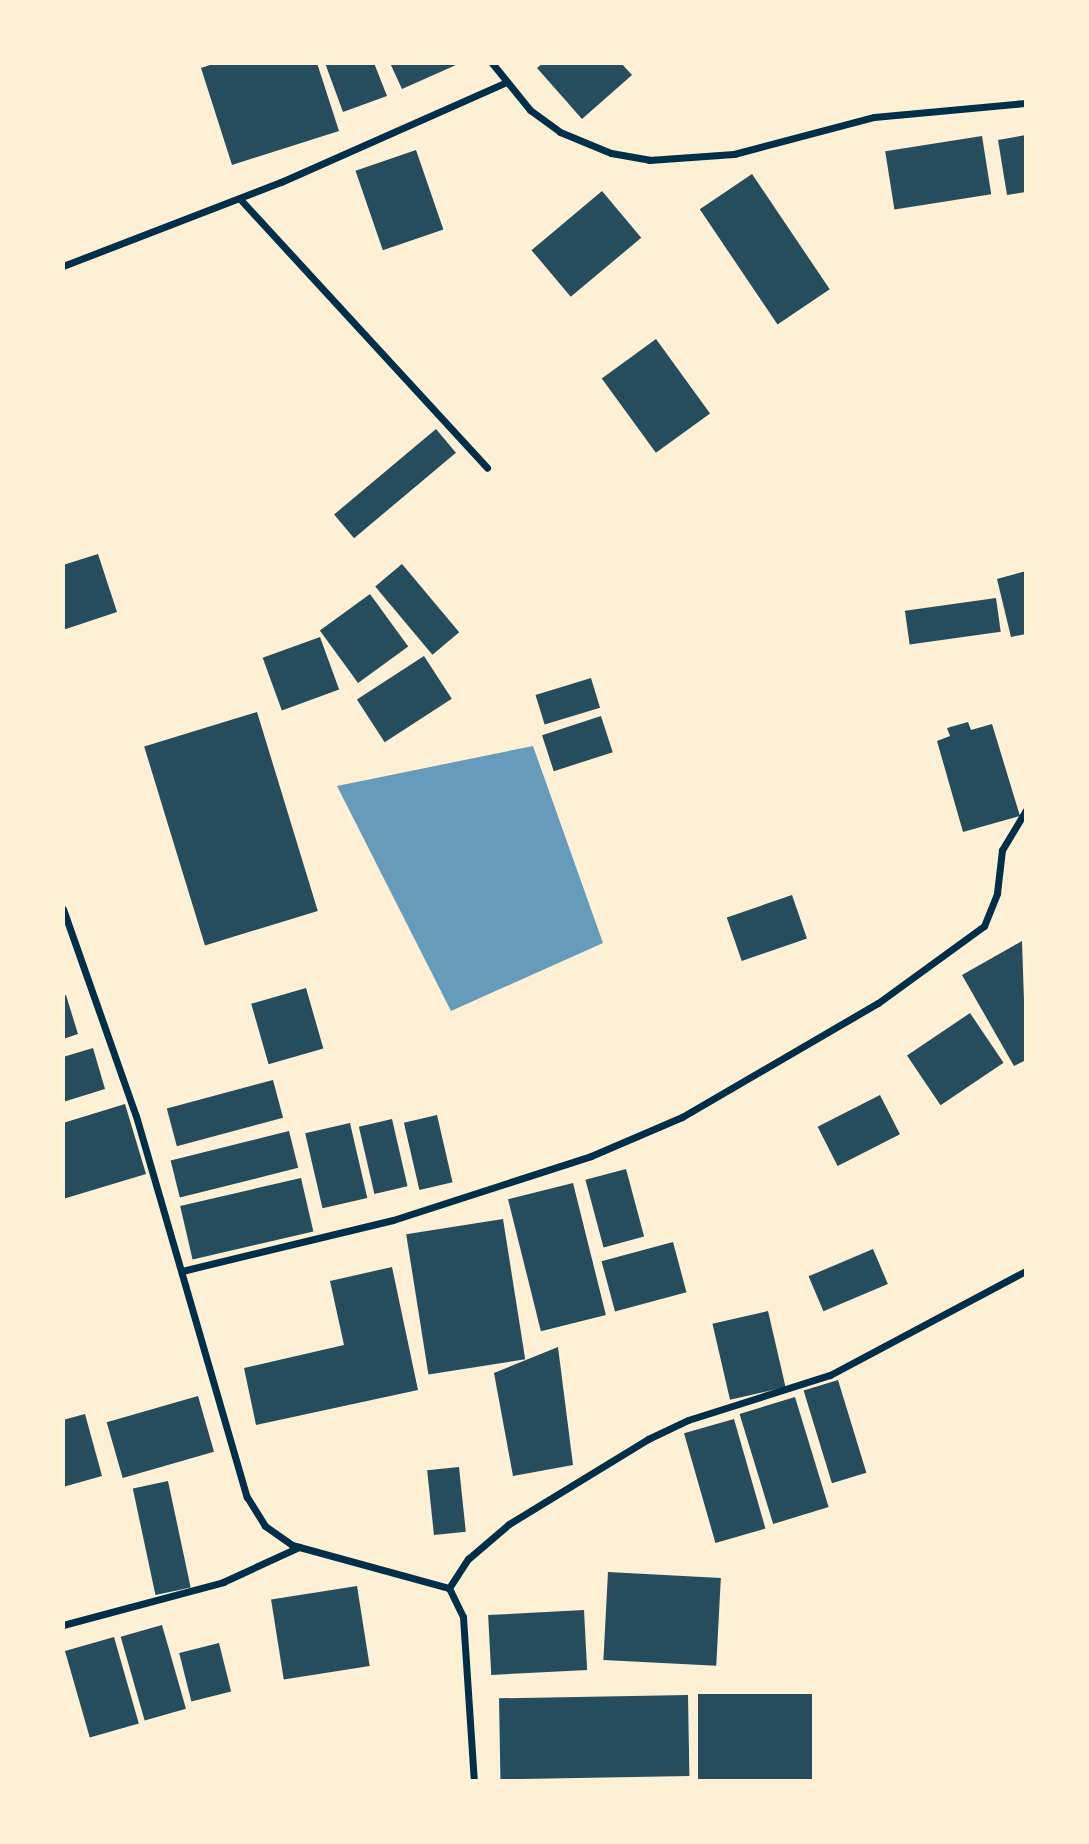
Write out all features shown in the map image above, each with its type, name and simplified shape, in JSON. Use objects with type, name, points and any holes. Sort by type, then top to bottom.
[{"type":"street","points":[[492,63],[503,83],[560,132],[611,153],[649,160],[734,154],[874,117],[1026,103]]},
{"type":"street","points":[[63,266],[240,199],[503,83]]},
{"type":"street","points":[[240,199],[487,468]]},
{"type":"street","points":[[182,1271],[393,1220],[591,1156],[682,1117],[878,1003],[984,926],[997,894],[1002,850],[1026,810]]},
{"type":"street","points":[[63,909],[126,1083],[247,1497],[276,1537],[299,1547],[449,1588],[463,1617],[474,1781]]},
{"type":"street","points":[[449,1588],[488,1539],[530,1508],[648,1439],[688,1420],[830,1375],[1026,1271]]},
{"type":"street","points":[[63,1625],[212,1586],[299,1547]]},
{"type":"water","points":[[533,746],[603,943],[451,1011],[337,786]]},
{"type":"building","points":[[216,63],[317,63],[339,131],[232,165],[201,68]]},
{"type":"building","points":[[325,63],[374,63],[387,96],[343,112]]},
{"type":"building","points":[[390,63],[455,63],[456,65],[402,89]]},
{"type":"building","points":[[543,63],[621,63],[632,75],[582,119],[537,68]]},
{"type":"building","points":[[1026,135],[1026,192],[1007,195],[998,140]]},
{"type":"building","points":[[982,136],[991,194],[894,210],[885,151]]},
{"type":"building","points":[[416,150],[443,229],[383,250],[355,171]]},
{"type":"building","points":[[752,174],[830,289],[777,324],[700,209]]},
{"type":"building","points":[[602,191],[641,238],[571,297],[532,250]]},
{"type":"building","points":[[656,339],[710,413],[656,453],[602,378]]},
{"type":"building","points":[[436,429],[456,453],[354,538],[334,514]]},
{"type":"building","points":[[98,554],[117,612],[63,630],[63,565]]},
{"type":"building","points":[[402,564],[459,632],[432,655],[375,586]]},
{"type":"building","points":[[1026,571],[1026,634],[1011,637],[997,579]]},
{"type":"building","points":[[370,594],[408,647],[358,683],[320,630]]},
{"type":"building","points":[[996,598],[1001,632],[910,644],[905,611]]},
{"type":"building","points":[[320,637],[339,690],[282,710],[263,658]]},
{"type":"building","points":[[424,656],[452,699],[385,742],[357,700]]},
{"type":"building","points":[[591,678],[600,708],[545,725],[536,695]]},
{"type":"building","points":[[257,712],[318,911],[205,945],[144,746]]},
{"type":"building","points":[[601,716],[613,752],[554,771],[542,735]]},
{"type":"building","points":[[968,722],[971,730],[992,724],[1020,816],[963,832],[937,741],[950,736],[947,728]]},
{"type":"building","points":[[792,895],[807,938],[742,961],[727,917]]},
{"type":"building","points":[[1022,941],[1026,1060],[1014,1066],[962,975]]},
{"type":"building","points":[[306,988],[323,1049],[269,1064],[251,1004]]},
{"type":"building","points":[[66,995],[78,1034],[63,1039],[63,996]]},
{"type":"building","points":[[970,1013],[1004,1063],[941,1105],[907,1055]]},
{"type":"building","points":[[93,1048],[105,1089],[63,1102],[63,1057]]},
{"type":"building","points":[[273,1080],[283,1118],[177,1146],[167,1108]]},
{"type":"building","points":[[880,1095],[900,1134],[838,1166],[818,1127]]},
{"type":"building","points":[[125,1104],[146,1174],[63,1199],[63,1123]]},
{"type":"building","points":[[437,1115],[453,1182],[419,1190],[404,1123]]},
{"type":"building","points":[[392,1119],[408,1186],[374,1194],[359,1127]]},
{"type":"building","points":[[350,1123],[367,1198],[323,1208],[305,1133]]},
{"type":"building","points":[[289,1131],[298,1168],[180,1197],[171,1161]]},
{"type":"building","points":[[626,1169],[644,1237],[604,1247],[585,1180]]},
{"type":"building","points":[[301,1178],[313,1232],[193,1259],[180,1206]]},
{"type":"building","points":[[573,1183],[606,1315],[541,1331],[508,1199]]},
{"type":"building","points":[[503,1219],[525,1359],[428,1375],[406,1234]]},
{"type":"building","points":[[673,1242],[686,1292],[615,1311],[602,1261]]},
{"type":"building","points":[[873,1249],[888,1284],[823,1311],[809,1276]]},
{"type":"building","points":[[392,1267],[418,1390],[256,1425],[244,1368],[344,1345],[330,1281]]},
{"type":"building","points":[[768,1311],[786,1387],[730,1400],[712,1324]]},
{"type":"building","points":[[558,1347],[573,1465],[513,1476],[494,1373]]},
{"type":"building","points":[[838,1380],[866,1473],[832,1483],[804,1391]]},
{"type":"building","points":[[198,1396],[214,1452],[123,1478],[107,1422]]},
{"type":"building","points":[[795,1397],[829,1507],[773,1524],[740,1414]]},
{"type":"building","points":[[85,1414],[102,1476],[63,1487],[63,1420]]},
{"type":"building","points":[[734,1419],[765,1529],[715,1543],[684,1433]]},
{"type":"building","points":[[459,1467],[466,1532],[434,1535],[427,1470]]},
{"type":"building","points":[[168,1481],[191,1588],[155,1595],[133,1488]]},
{"type":"building","points":[[608,1572],[721,1578],[716,1666],[603,1660]]},
{"type":"building","points":[[357,1586],[370,1666],[284,1680],[271,1600]]},
{"type":"building","points":[[584,1610],[587,1670],[491,1675],[488,1615]]},
{"type":"building","points":[[162,1625],[186,1709],[145,1720],[121,1637]]},
{"type":"building","points":[[114,1637],[139,1724],[90,1738],[65,1651]]},
{"type":"building","points":[[219,1643],[231,1692],[191,1701],[179,1653]]},
{"type":"building","points":[[698,1694],[812,1694],[812,1781],[698,1781]]},
{"type":"building","points":[[688,1695],[689,1776],[500,1779],[499,1698]]}]
